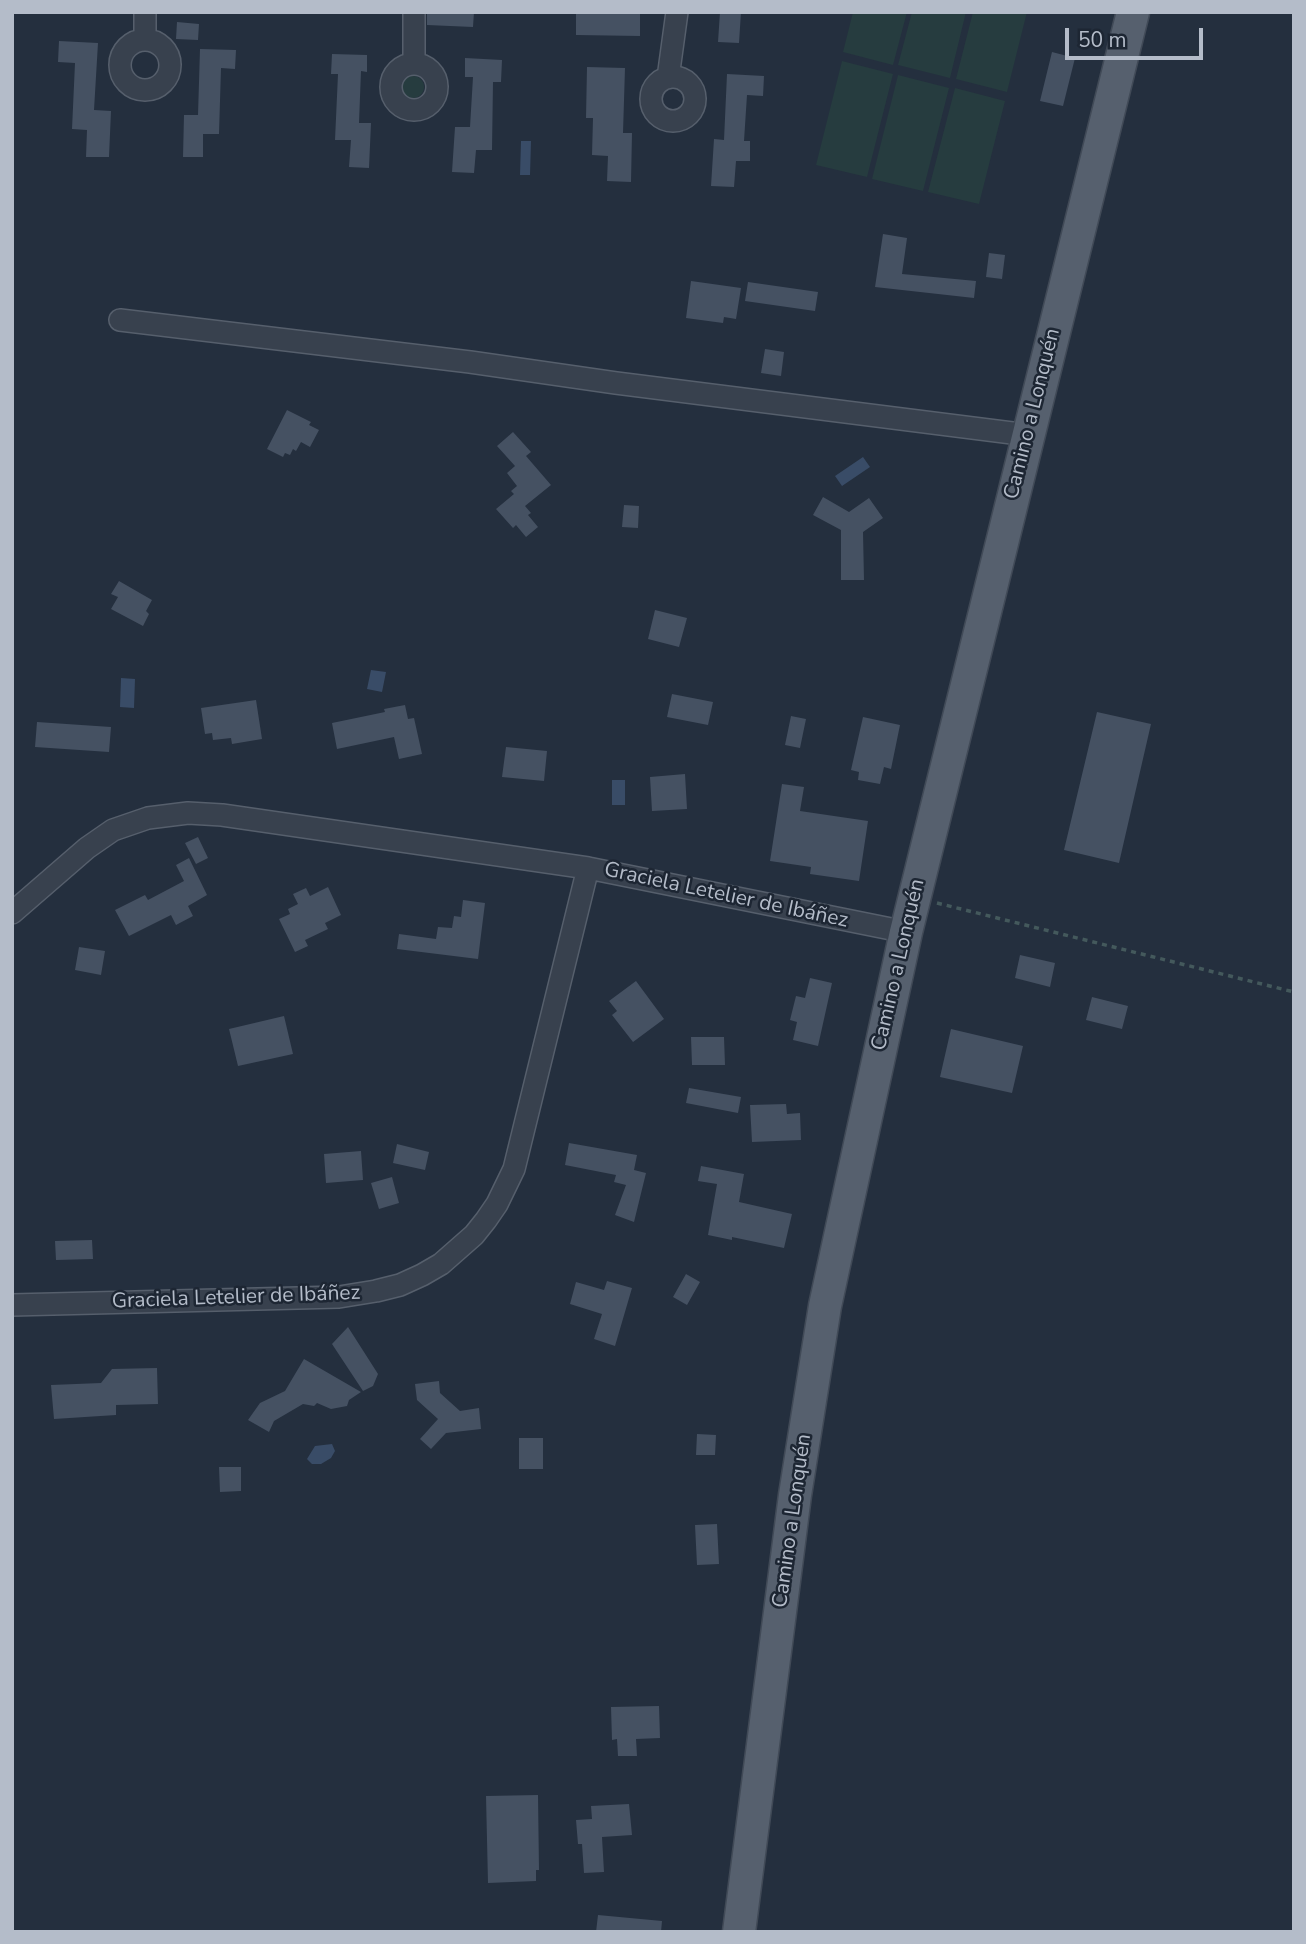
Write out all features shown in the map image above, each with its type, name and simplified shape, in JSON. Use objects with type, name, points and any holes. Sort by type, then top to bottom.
[{"type":"main road","name":"Camino a Lonquén","points":[[739,1932],[795,1495],[825,1307],[914,898],[1133,12]]},
{"type":"street","points":[[145,12],[145,40]]},
{"type":"street","points":[[414,12],[414,64]]},
{"type":"street","points":[[668,78],[677,12]]},
{"type":"street","points":[[120,320],[470,362],[1028,435]]},
{"type":"street","name":"Graciela Letelier de Ibáñez","points":[[12,913],[100,839],[130,823],[188,813],[222,815],[588,867],[906,932]]},
{"type":"street","name":"Graciela Letelier de Ibáñez","points":[[12,1305],[339,1297],[376,1292],[422,1275],[441,1264],[474,1235],[486,1220],[498,1204],[514,1170],[588,867]]},
{"type":"path","points":[[914,898],[1294,992]]},
{"type":"green space","points":[[853,12],[907,12],[893,65],[843,52]]},
{"type":"green space","points":[[912,12],[966,12],[950,78],[898,65]]},
{"type":"green space","points":[[973,12],[1027,12],[1007,92],[956,79]]},
{"type":"green space","points":[[842,61],[893,74],[867,177],[816,165]]},
{"type":"green space","points":[[898,75],[949,88],[923,191],[872,179]]},
{"type":"green space","points":[[409,76],[417,76],[424,83],[424,91],[417,98],[409,98],[402,91],[402,83]]},
{"type":"green space","points":[[955,88],[1005,101],[979,204],[928,192]]},
{"type":"water","points":[[521,141],[531,141],[530,175],[520,175]]},
{"type":"water","points":[[863,457],[870,467],[842,486],[835,476]]},
{"type":"water","points":[[371,670],[386,672],[382,692],[367,689]]},
{"type":"water","points":[[121,678],[135,679],[134,708],[120,707]]},
{"type":"water","points":[[612,780],[625,780],[625,805],[612,805]]},
{"type":"water","points":[[332,1444],[335,1451],[331,1458],[321,1464],[312,1464],[307,1459],[315,1446]]},
{"type":"building","points":[[427,12],[474,12],[473,27],[427,25]]},
{"type":"building","points":[[576,12],[640,12],[640,36],[576,35]]},
{"type":"building","points":[[720,12],[741,12],[739,43],[718,42]]},
{"type":"building","points":[[177,22],[199,24],[198,40],[176,39]]},
{"type":"building","points":[[59,41],[98,43],[94,110],[111,111],[109,157],[86,157],[87,130],[72,129],[75,63],[58,62]]},
{"type":"building","points":[[200,49],[236,50],[235,69],[221,68],[219,134],[203,134],[203,157],[183,157],[184,115],[198,115]]},
{"type":"building","points":[[1052,52],[1075,58],[1063,106],[1040,101]]},
{"type":"building","points":[[332,54],[367,55],[367,72],[361,71],[359,123],[371,123],[369,168],[349,167],[351,140],[335,140],[338,74],[331,74]]},
{"type":"building","points":[[465,58],[502,60],[501,82],[493,82],[492,150],[476,150],[474,173],[452,172],[455,127],[470,127],[473,77],[465,77]]},
{"type":"building","points":[[587,67],[625,68],[623,133],[632,133],[631,182],[607,181],[608,156],[592,155],[593,118],[586,118]]},
{"type":"building","points":[[727,74],[764,76],[763,96],[747,95],[744,141],[750,141],[750,161],[736,161],[734,187],[711,186],[714,139],[724,140]]},
{"type":"building","points":[[883,234],[907,238],[902,274],[976,281],[974,298],[875,287]]},
{"type":"building","points":[[989,253],[1005,255],[1002,279],[986,277]]},
{"type":"building","points":[[691,281],[741,288],[736,319],[724,317],[723,323],[686,318]]},
{"type":"building","points":[[748,282],[818,292],[815,311],[745,301]]},
{"type":"building","points":[[765,349],[784,352],[781,376],[761,373]]},
{"type":"building","points":[[287,410],[311,422],[309,425],[319,430],[310,447],[301,442],[296,451],[293,449],[290,455],[285,453],[283,457],[267,449]]},
{"type":"building","points":[[513,432],[531,452],[526,456],[551,485],[525,506],[531,513],[528,515],[538,527],[526,537],[516,525],[513,528],[496,509],[514,494],[511,491],[517,486],[507,473],[515,466],[497,446]]},
{"type":"building","points":[[823,497],[849,512],[869,498],[883,518],[863,532],[864,580],[841,580],[841,530],[813,515]]},
{"type":"building","points":[[624,505],[639,506],[638,528],[622,527]]},
{"type":"building","points":[[119,581],[152,600],[143,626],[111,609],[118,597],[111,594]]},
{"type":"building","points":[[655,610],[687,618],[679,647],[648,639]]},
{"type":"building","points":[[672,694],[713,702],[708,725],[667,717]]},
{"type":"building","points":[[256,700],[262,739],[232,744],[231,738],[213,740],[212,733],[205,734],[201,708]]},
{"type":"building","points":[[405,705],[408,719],[414,718],[422,754],[399,759],[394,737],[337,749],[332,723]]},
{"type":"building","points":[[1097,712],[1151,724],[1119,863],[1064,850]]},
{"type":"building","points":[[791,716],[806,719],[800,748],[785,745]]},
{"type":"building","points":[[863,717],[900,725],[891,769],[884,767],[880,784],[858,780],[859,772],[851,770]]},
{"type":"building","points":[[37,722],[111,727],[109,752],[35,747]]},
{"type":"building","points":[[506,747],[547,751],[544,781],[502,777]]},
{"type":"building","points":[[685,774],[687,809],[652,811],[650,777]]},
{"type":"building","points":[[782,784],[804,787],[800,811],[868,821],[859,881],[810,874],[811,867],[770,861]]},
{"type":"building","points":[[198,837],[208,858],[196,864],[185,843]]},
{"type":"building","points":[[189,858],[207,895],[188,906],[193,916],[176,925],[171,915],[129,936],[115,910],[145,895],[148,900],[184,881],[176,865]]},
{"type":"building","points":[[328,887],[341,915],[325,923],[328,929],[305,940],[308,946],[295,952],[279,919],[290,914],[288,909],[298,904],[293,894],[306,888],[310,896]]},
{"type":"building","points":[[463,900],[485,903],[478,959],[397,949],[399,934],[436,939],[438,927],[452,928],[454,916],[461,917]]},
{"type":"building","points":[[79,947],[105,951],[101,975],[75,970]]},
{"type":"building","points":[[1020,955],[1055,963],[1050,987],[1015,978]]},
{"type":"building","points":[[810,978],[832,983],[818,1046],[793,1040],[797,1022],[790,1020],[796,996],[805,998]]},
{"type":"building","points":[[636,981],[664,1019],[633,1042],[612,1015],[617,1011],[609,1001]]},
{"type":"building","points":[[1092,997],[1128,1006],[1122,1029],[1086,1020]]},
{"type":"building","points":[[284,1016],[293,1054],[238,1066],[229,1029]]},
{"type":"building","points":[[951,1029],[1023,1046],[1012,1093],[940,1077]]},
{"type":"building","points":[[691,1037],[724,1037],[725,1065],[692,1065]]},
{"type":"building","points":[[689,1088],[741,1097],[738,1113],[686,1103]]},
{"type":"building","points":[[786,1104],[787,1114],[800,1113],[801,1140],[752,1142],[750,1105]]},
{"type":"building","points":[[569,1143],[637,1155],[634,1170],[646,1173],[634,1222],[615,1215],[626,1185],[614,1182],[616,1175],[565,1165]]},
{"type":"building","points":[[397,1144],[429,1152],[425,1170],[393,1163]]},
{"type":"building","points":[[361,1151],[363,1180],[326,1183],[324,1154]]},
{"type":"building","points":[[701,1166],[744,1174],[739,1202],[792,1214],[784,1248],[708,1235],[717,1184],[698,1181]]},
{"type":"building","points":[[392,1177],[399,1203],[379,1209],[371,1183]]},
{"type":"building","points":[[92,1240],[93,1259],[56,1260],[55,1241]]},
{"type":"building","points":[[686,1274],[700,1282],[687,1305],[673,1297]]},
{"type":"building","points":[[607,1281],[632,1288],[615,1346],[594,1339],[602,1314],[570,1304],[576,1282],[604,1290]]},
{"type":"building","points":[[348,1327],[378,1374],[373,1386],[363,1391],[332,1344]]},
{"type":"building","points":[[304,1359],[361,1392],[349,1400],[347,1406],[331,1409],[317,1403],[314,1406],[303,1404],[274,1421],[269,1432],[248,1420],[260,1403],[285,1391]]},
{"type":"building","points":[[157,1368],[158,1404],[116,1405],[116,1415],[54,1419],[51,1385],[101,1383],[112,1369]]},
{"type":"building","points":[[439,1381],[440,1393],[460,1411],[479,1408],[481,1429],[446,1433],[431,1449],[420,1439],[438,1419],[417,1400],[415,1384]]},
{"type":"building","points":[[697,1434],[716,1435],[715,1455],[696,1455]]},
{"type":"building","points":[[519,1438],[543,1438],[543,1469],[519,1469]]},
{"type":"building","points":[[219,1467],[241,1467],[241,1491],[220,1492]]},
{"type":"building","points":[[717,1524],[719,1564],[697,1565],[695,1525]]},
{"type":"building","points":[[659,1706],[660,1738],[636,1739],[637,1756],[618,1756],[617,1739],[612,1740],[611,1707]]},
{"type":"building","points":[[538,1795],[539,1870],[536,1870],[536,1881],[488,1883],[486,1796]]},
{"type":"building","points":[[629,1804],[632,1835],[602,1837],[604,1872],[584,1873],[582,1844],[578,1844],[576,1820],[592,1819],[591,1806]]},
{"type":"building","points":[[598,1915],[662,1921],[661,1932],[596,1932]]}]
